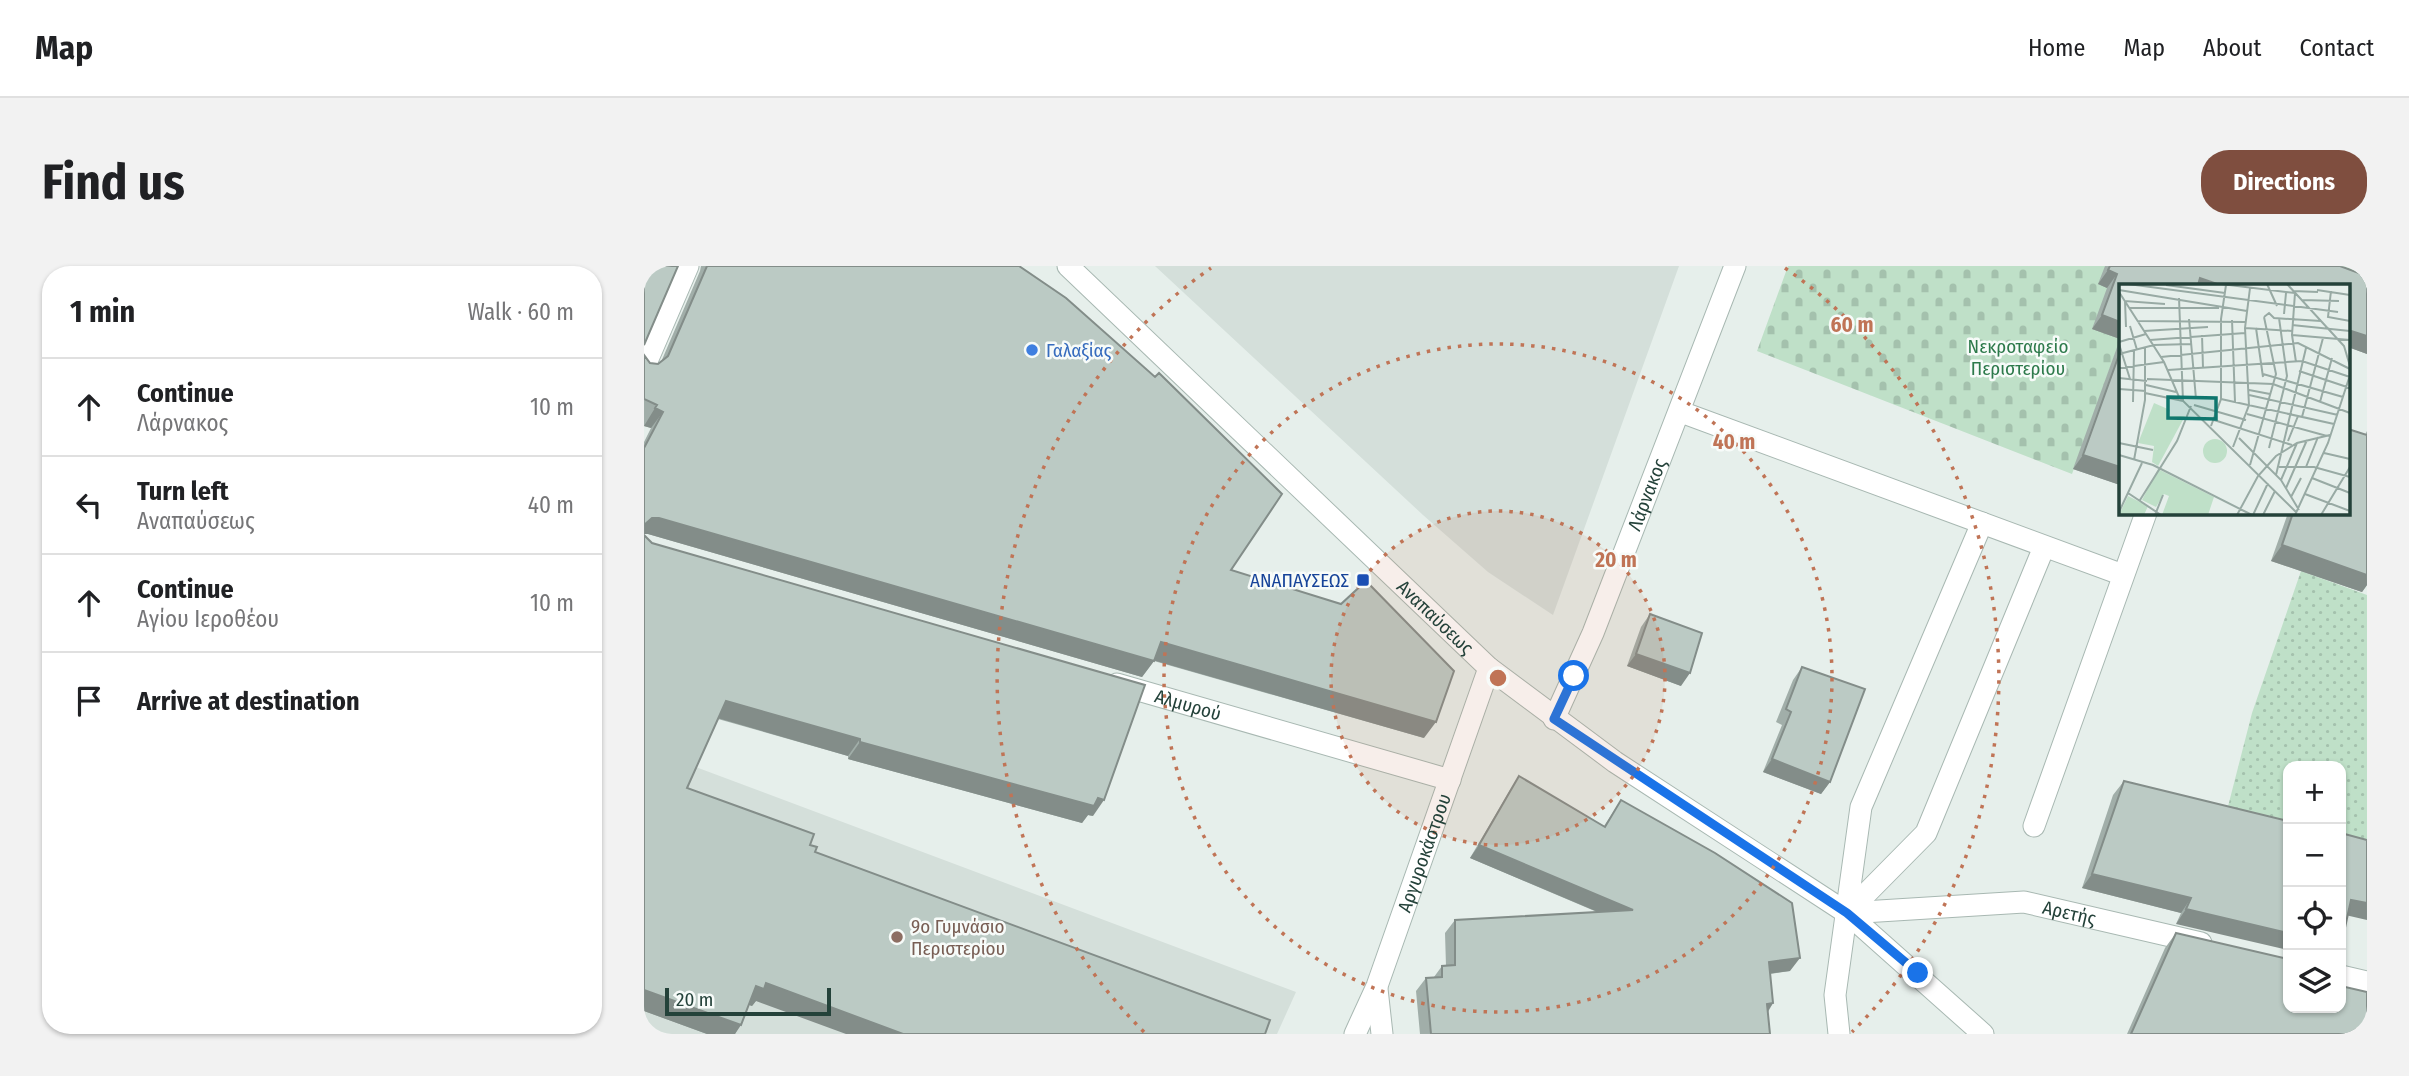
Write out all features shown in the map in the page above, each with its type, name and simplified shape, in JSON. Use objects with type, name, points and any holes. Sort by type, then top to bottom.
[{"type":"street","points":[[644,368],[688,266]]},
{"type":"street","name":"Αναπαύσεως","points":[[1068,266],[1489,668],[1554,719],[1847,913],[1983,1034]]},
{"type":"street","name":"Λάρνακος","points":[[1554,719],[1593,633],[1681,412],[1735,266]]},
{"type":"street","points":[[1681,412],[2123,575]]},
{"type":"street","points":[[2034,826],[2146,514]]},
{"type":"street","points":[[1839,1034],[1835,995],[1861,807],[1982,523]]},
{"type":"street","points":[[1847,913],[1926,833],[2044,547]]},
{"type":"street","name":"Αργυροκάστρου","points":[[1355,1034],[1377,986],[1489,668]]},
{"type":"street","name":"Αλμυρού","points":[[1101,679],[1450,780]]},
{"type":"street","name":"Αρετής","points":[[1847,913],[2024,902],[2222,948]]},
{"type":"street","points":[[2346,976],[2367,982]]},
{"type":"street","points":[[1377,986],[1382,1034]]},
{"type":"shaded area","points":[[1155,266],[1679,266],[1553,615],[1488,572]]},
{"type":"shaded area","name":"9ο Γυμνάσιο Περιστερίου","points":[[693,766],[1296,992],[1277,1034],[644,1034],[644,882]]},
{"type":"green space","name":"Νεκροταφείο Περιστερίου","points":[[1788,266],[2367,266],[2367,354],[2350,284],[2119,284],[2119,343],[2072,474],[1757,351]]},
{"type":"green space","points":[[2301,571],[2367,595],[2367,857],[2346,851],[2346,761],[2283,761],[2283,836],[2224,822],[2252,713]]},
{"type":"building","points":[[644,266],[678,266],[644,345]]},
{"type":"building","points":[[707,266],[1019,266],[1066,298],[1155,377],[1159,373],[1282,494],[1231,570],[1341,604],[1366,581],[1454,671],[1436,722],[1161,642],[1154,661],[659,518],[652,518],[644,525],[644,448],[663,412],[655,408],[657,405],[644,399],[644,355],[650,363],[658,364],[668,356]]},
{"type":"building","points":[[2110,266],[2340,266],[2367,276],[2367,336],[2350,331],[2350,284],[2217,284],[2200,278],[2198,284],[2119,284],[2119,322],[2102,315],[2117,274],[2108,270]]},
{"type":"building","points":[[2119,355],[2119,467],[2083,455]]},
{"type":"building","points":[[2350,430],[2367,435],[2367,575],[2282,545],[2293,514],[2350,514]]},
{"type":"building","points":[[644,535],[652,543],[1145,685],[1104,800],[1098,798],[1094,806],[860,742],[860,739],[726,701],[687,788],[814,834],[810,845],[817,847],[815,852],[1270,1020],[1265,1034],[903,1034],[766,983],[764,989],[756,986],[741,1025],[644,990]]},
{"type":"building","points":[[1650,614],[1702,633],[1690,673],[1636,654]]},
{"type":"building","points":[[1802,667],[1865,689],[1830,782],[1772,759],[1791,712],[1786,709]]},
{"type":"building","points":[[1519,776],[1605,827],[1621,800],[1715,853],[1792,903],[1800,958],[1769,962],[1773,1003],[1767,1004],[1770,1034],[1431,1034],[1426,978],[1442,977],[1442,966],[1455,965],[1455,920],[1633,910],[1479,845]]},
{"type":"building","points":[[2124,781],[2283,820],[2283,932],[2186,909],[2191,898],[2092,874]]},
{"type":"building","points":[[2346,834],[2367,840],[2367,903],[2351,900],[2346,923]]},
{"type":"building","points":[[2176,933],[2283,958],[2283,1013],[2346,1013],[2346,987],[2367,992],[2367,1034],[2131,1034]]},
{"type":"place","name":"Γαλαξίας","points":[[1032,350]]},
{"type":"place","name":"ΑΝΑΠΑΥΣΕΩΣ","points":[[1363,580]]},
{"type":"place","name":"9ο Γυμνάσιο Περιστερίου","points":[[897,937]]},
{"type":"route","points":[[1574,676],[1554,719],[1615,762],[1847,913],[1918,973]]}]
